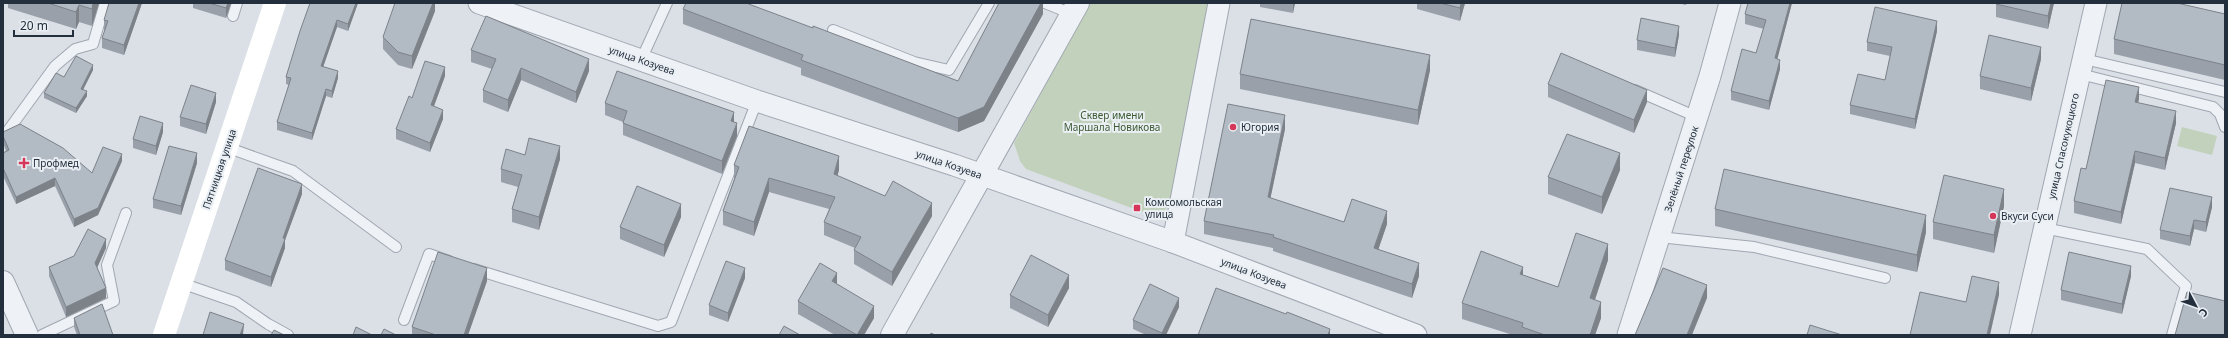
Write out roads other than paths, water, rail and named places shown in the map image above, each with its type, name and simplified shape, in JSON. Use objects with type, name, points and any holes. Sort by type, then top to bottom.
[{"type":"main road","name":"Пятницкая улица","points":[[164,335],[275,3]]},
{"type":"street","name":"улица Козуева","points":[[479,3],[757,101],[982,175],[1173,242],[1411,334]]},
{"type":"street","points":[[1173,242],[1219,3]]},
{"type":"street","name":"Зелёный переулок","points":[[1628,335],[1697,117],[1730,3]]},
{"type":"street","name":"улица Спасокукоцкого","points":[[2020,335],[2096,3]]},
{"type":"street","points":[[892,335],[1075,9]]},
{"type":"street","points":[[3,282],[27,335]]},
{"type":"lane","points":[[3,134],[7,132],[55,66],[75,49],[93,44],[105,3]]},
{"type":"lane","points":[[233,16],[238,3]]},
{"type":"lane","points":[[640,60],[667,3]]},
{"type":"lane","points":[[833,30],[914,62],[949,70],[989,3]]},
{"type":"lane","points":[[1045,3],[1075,9]]},
{"type":"lane","points":[[2082,66],[2225,92]]},
{"type":"lane","points":[[2082,66],[2213,107],[2220,114],[2225,128]]},
{"type":"lane","points":[[1625,86],[1697,117]]},
{"type":"lane","points":[[404,320],[428,254],[658,326],[672,322],[757,101]]},
{"type":"lane","points":[[226,147],[294,171],[396,247]]},
{"type":"lane","points":[[42,335],[114,302],[107,265],[126,213]]},
{"type":"lane","points":[[2044,228],[2147,249],[2186,286],[2172,335]]},
{"type":"lane","points":[[1659,237],[1754,247],[1885,278]]},
{"type":"lane","points":[[181,283],[236,302],[268,324],[288,335]]},
{"type":"place","name":"Югория","points":[[1233,127]]},
{"type":"place","name":"Профмед","points":[[24,163]]},
{"type":"place","name":"Комсомольская улица","points":[[1137,208]]},
{"type":"place","name":"Вкуси Суси","points":[[1993,216]]},
{"type":"park label","name":"Сквер имени Маршала Новикова","points":[[1112,120]]}]
